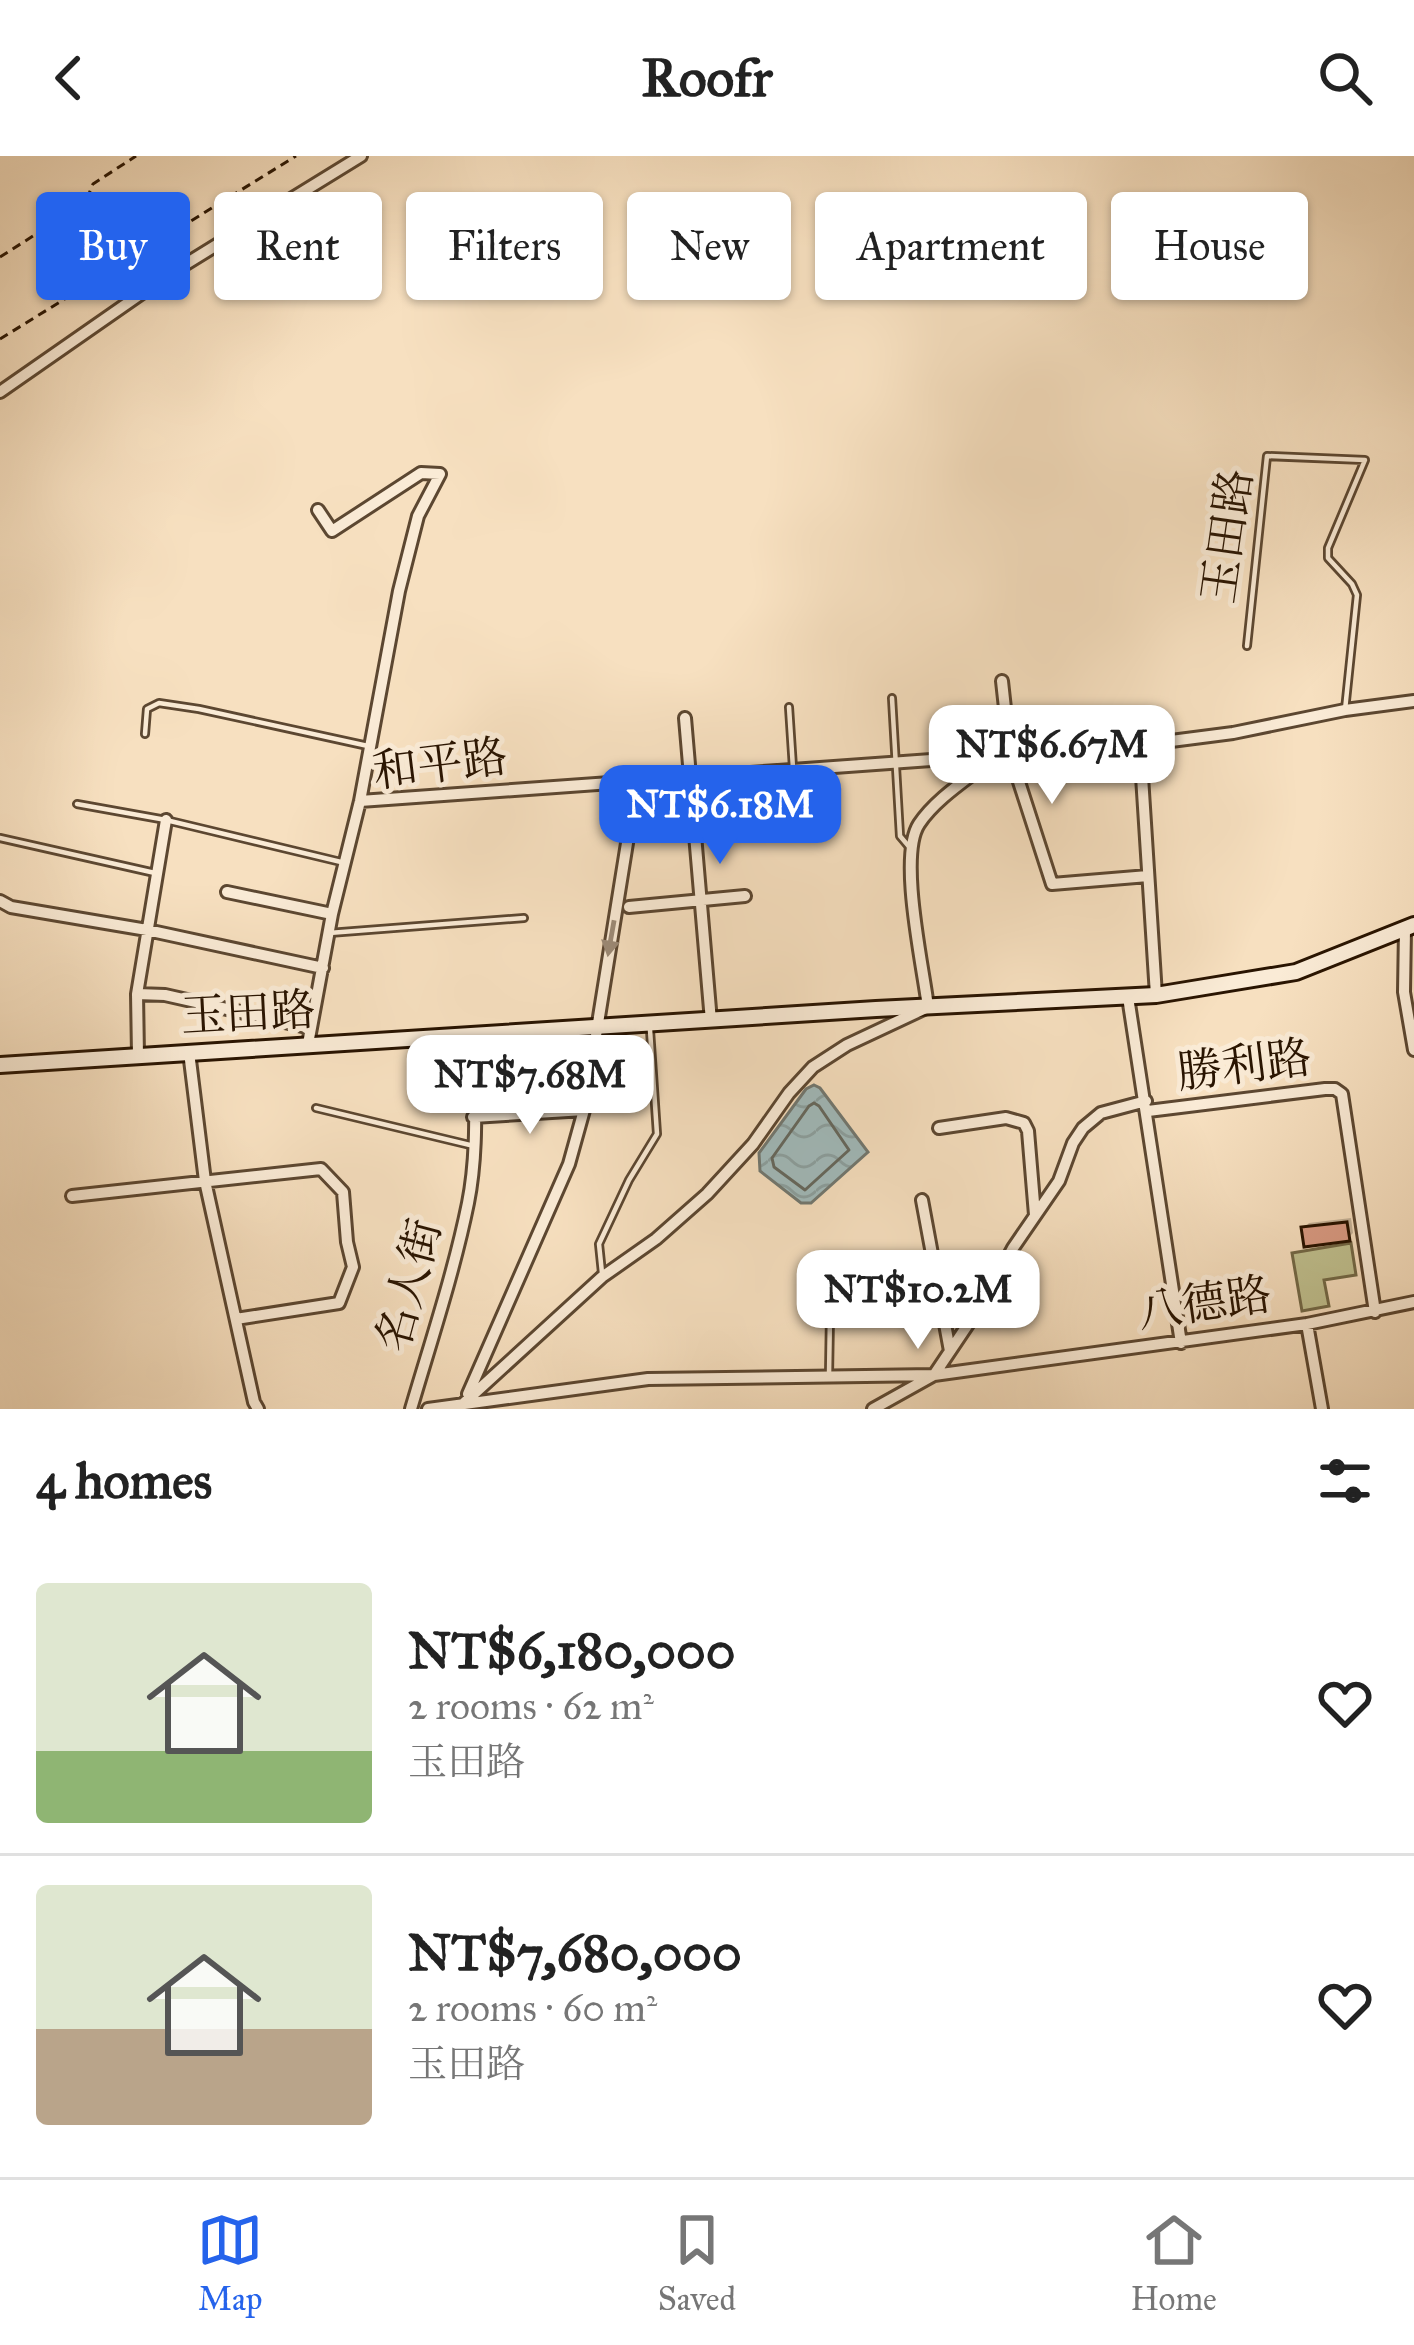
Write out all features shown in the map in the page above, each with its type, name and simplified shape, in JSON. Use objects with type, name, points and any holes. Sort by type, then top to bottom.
[{"type":"street","points":[[0,392],[168,275],[361,156]]},
{"type":"street","points":[[318,510],[332,531],[422,473],[440,474],[418,516],[411,542],[360,801]]},
{"type":"street","points":[[1002,681],[1004,754],[1052,884],[1148,876]]},
{"type":"street","name":"和平路","points":[[310,1036],[332,914],[360,801],[1140,746],[1414,701]]},
{"type":"street","points":[[685,718],[711,1021]]},
{"type":"street","points":[[1140,746],[1156,995]]},
{"type":"street","points":[[461,1406],[602,1277],[707,1194],[813,1067],[847,1045],[928,1007],[910,877],[916,828],[931,810],[1004,754]]},
{"type":"street","points":[[461,1406],[569,1164],[584,1110],[637,782]]},
{"type":"street","name":"玉田路","points":[[139,1055],[137,994],[166,820]]},
{"type":"street","points":[[226,892],[332,914]]},
{"type":"street","points":[[628,907],[745,896]]},
{"type":"street","name":"玉田路","points":[[0,901],[11,907],[323,968]]},
{"type":"street","points":[[1409,927],[1404,992],[1414,1050]]},
{"type":"street","name":"玉田路","points":[[0,1065],[189,1052],[310,1036],[475,1036],[1156,995],[1296,972],[1409,927]]},
{"type":"street","points":[[137,994],[165,995],[310,1036]]},
{"type":"street","points":[[1128,997],[1181,1343]]},
{"type":"street","name":"名人街","points":[[411,1409],[468,1202],[475,1146],[475,1036]]},
{"type":"street","points":[[189,1052],[206,1181],[258,1409]]},
{"type":"street","name":"勝利路","points":[[1147,1106],[1325,1089],[1342,1094],[1375,1312]]},
{"type":"street","points":[[873,1409],[934,1376],[1058,1181],[1083,1128],[1101,1113],[1147,1106]]},
{"type":"street","points":[[473,1118],[584,1110]]},
{"type":"street","points":[[939,1128],[1006,1118],[1024,1123],[1035,1215]]},
{"type":"street","points":[[72,1196],[321,1169],[343,1192],[353,1267],[339,1303],[236,1319]]},
{"type":"street","points":[[922,1200],[950,1352]]},
{"type":"street","name":"八德路","points":[[428,1409],[516,1403],[648,1379],[934,1376],[1307,1324],[1414,1302]]},
{"type":"street","points":[[1307,1324],[1322,1409]]},
{"type":"lane","name":"玉田路","points":[[1247,646],[1267,456],[1365,460],[1328,548],[1328,558],[1357,596],[1346,710]]},
{"type":"lane","points":[[892,698],[900,836],[911,849]]},
{"type":"lane","points":[[145,734],[147,709],[159,704],[368,746]]},
{"type":"lane","points":[[788,707],[793,770]]},
{"type":"lane","points":[[77,804],[344,863]]},
{"type":"lane","points":[[694,828],[797,820]]},
{"type":"lane","points":[[0,838],[155,873]]},
{"type":"lane","points":[[329,933],[524,918]]},
{"type":"lane","points":[[602,1277],[599,1244],[657,1134],[650,1024]]},
{"type":"lane","points":[[316,1108],[475,1146]]},
{"type":"lane","points":[[829,1376],[830,1315]]},
{"type":"path","points":[[0,257],[86,203],[93,184],[136,156]]},
{"type":"path","points":[[0,339],[296,156]]},
{"type":"green space","points":[[1351,1243],[1356,1275],[1324,1280],[1329,1306],[1302,1311],[1292,1253]]},
{"type":"water","points":[[814,1085],[868,1152],[811,1203],[801,1203],[760,1171],[759,1153],[806,1089]]},
{"type":"building","points":[[1347,1222],[1350,1241],[1304,1247],[1301,1227]]}]
